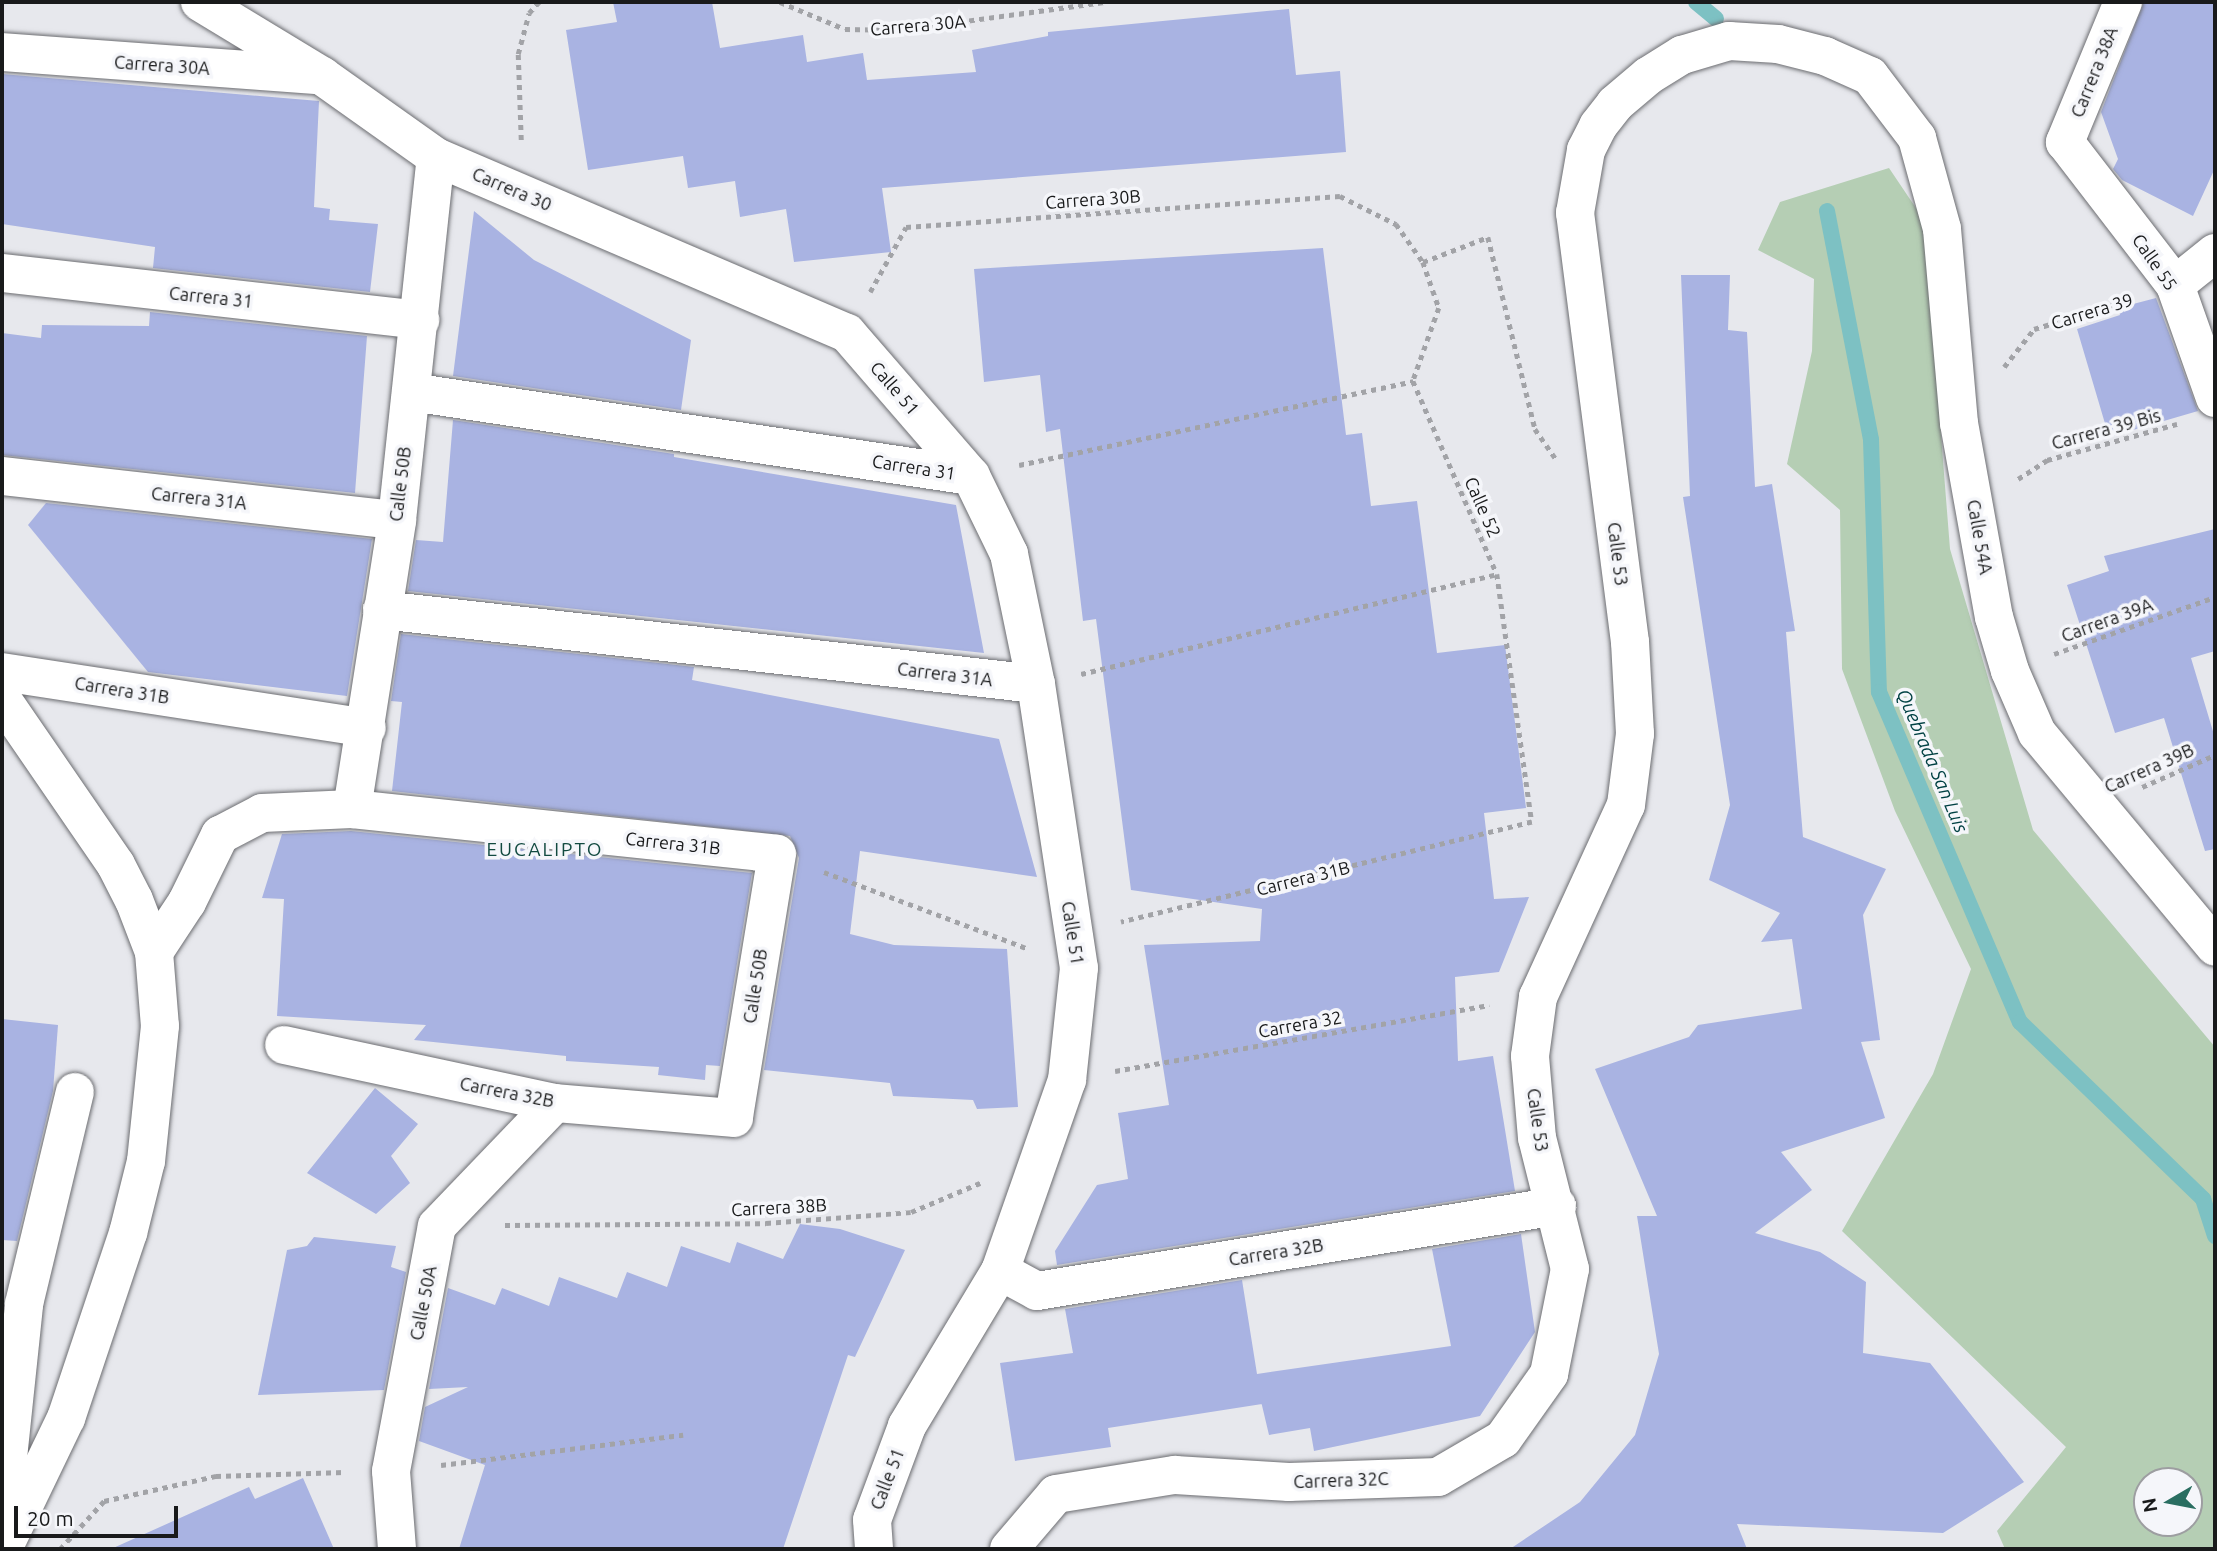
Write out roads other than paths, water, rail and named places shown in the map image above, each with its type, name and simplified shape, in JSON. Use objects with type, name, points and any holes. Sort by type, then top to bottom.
[{"type":"street","name":"Carrera 30","points":[[200,2],[322,76],[436,157],[847,333]]},
{"type":"street","name":"Carrera 38A","points":[[2065,142],[2123,2]]},
{"type":"street","name":"Calle 53","points":[[1570,1269],[1557,1206],[1537,1138],[1530,1056],[1538,997],[1626,805],[1635,734],[1630,642],[1575,213],[1586,150],[1615,104],[1648,76],[1682,55],[1728,41],[1778,44],[1825,56],[1870,75]]},
{"type":"street","name":"Carrera 30A","points":[[2,52],[322,76]]},
{"type":"street","name":"Calle 54A","points":[[1870,75],[1917,138],[1942,229],[1959,423],[1994,617],[2010,671],[2037,733],[2095,808],[2215,947]]},
{"type":"street","name":"Calle 55","points":[[2065,142],[2175,285],[2202,409]]},
{"type":"street","name":"Calle 50B","points":[[352,809],[367,727],[397,520],[436,157]]},
{"type":"street","points":[[2175,285],[2215,253]]},
{"type":"street","name":"Carrera 31","points":[[2,273],[420,320]]},
{"type":"street","name":"Calle 51","points":[[847,333],[971,475],[1009,554],[1036,684],[1076,951],[1067,1080],[1000,1271],[907,1426],[872,1520],[874,1549]]},
{"type":"street","name":"Carrera 31","points":[[411,392],[971,475]]},
{"type":"street","name":"Carrera 31A","points":[[2,476],[397,520]]},
{"type":"street","name":"Carrera 31A","points":[[382,610],[1036,684]]},
{"type":"street","name":"Carrera 31B","points":[[2,672],[367,727]]},
{"type":"street","points":[[2,699],[116,865],[154,952],[160,995],[159,1068],[146,1161],[128,1233],[66,1418],[3,1549]]},
{"type":"street","name":"Carrera 31B","points":[[154,952],[187,902],[220,835],[262,813],[352,809],[777,854]]},
{"type":"street","name":"Calle 50B","points":[[734,1118],[777,854]]},
{"type":"street","name":"Carrera 32B","points":[[284,1045],[555,1103],[734,1118]]},
{"type":"street","points":[[2,1515],[24,1304],[75,1091]]},
{"type":"street","name":"Calle 50A","points":[[397,1549],[391,1471],[437,1226],[555,1103]]},
{"type":"street","name":"Carrera 32B","points":[[1000,1271],[1037,1291],[1557,1206]]},
{"type":"street","name":"Carrera 32C","points":[[1009,1549],[1056,1494],[1175,1475],[1289,1482],[1438,1477],[1503,1439],[1549,1374],[1570,1269]]},
{"type":"waterway","name":"Quebrada San Luis","points":[[1696,2],[1716,19]]},
{"type":"waterway","name":"Quebrada San Luis","points":[[1827,211],[1871,440],[1879,692],[2020,1022],[2203,1199],[2215,1236]]},
{"type":"district","name":"EUCALIPTO","points":[[545,850]]}]
